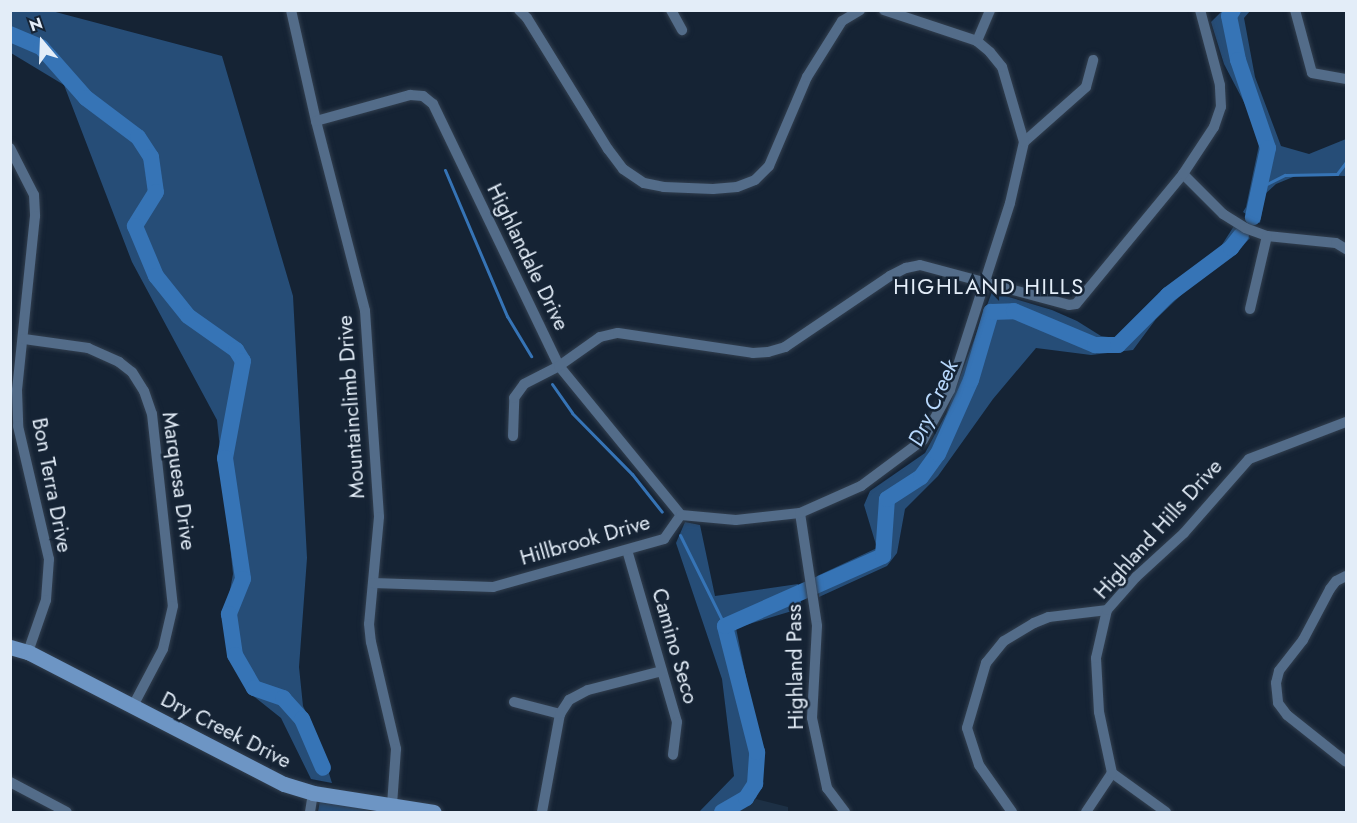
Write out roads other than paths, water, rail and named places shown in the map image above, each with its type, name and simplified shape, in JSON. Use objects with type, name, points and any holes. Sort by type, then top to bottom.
[{"type":"street","name":"Mountainclimb Drive","points":[[291,10],[316,122],[365,311],[379,517],[371,642],[396,750],[392,805]]},
{"type":"street","points":[[519,10],[527,18],[608,149],[623,169],[644,183],[664,187],[713,189],[736,187],[755,180],[769,166],[807,78],[842,21],[860,10]]},
{"type":"street","points":[[671,10],[682,30]]},
{"type":"street","points":[[681,515],[736,520],[800,513],[861,486],[923,440],[950,390],[1011,203],[1024,142],[1002,67],[990,52],[977,41],[884,10]]},
{"type":"street","points":[[977,41],[990,10]]},
{"type":"street","points":[[513,436],[514,398],[524,384],[559,366],[600,337],[618,333],[753,353],[785,347],[906,268],[920,265],[1069,305],[1076,304],[1205,145],[1221,107],[1220,85],[1200,10]]},
{"type":"street","points":[[1295,10],[1312,73],[1347,79]]},
{"type":"street","points":[[1024,142],[1086,87],[1093,60]]},
{"type":"street","name":"Highlandale Drive","points":[[316,122],[410,95],[423,96],[433,104],[559,366],[681,515]]},
{"type":"street","name":"Bon Terra Drive","points":[[10,148],[34,195],[36,216],[17,390],[18,426],[49,559],[45,600],[28,652]]},
{"type":"street","points":[[1183,174],[1223,214],[1245,228],[1267,236],[1335,243],[1347,249]]},
{"type":"street","points":[[1250,309],[1267,236]]},
{"type":"street","name":"Marquesa Drive","points":[[24,339],[88,348],[120,362],[132,372],[144,391],[152,414],[173,606],[163,649],[132,706]]},
{"type":"street","name":"Highland Hills Drive","points":[[1112,773],[1099,712],[1096,658],[1107,610],[1136,577],[1184,533],[1249,459],[1347,422]]},
{"type":"street","name":"Highland Pass","points":[[800,513],[817,636],[812,718],[827,788],[845,813]]},
{"type":"street","name":"Hillbrook Drive","points":[[373,583],[493,587],[664,539],[681,515]]},
{"type":"street","name":"Camino Seco","points":[[627,550],[677,722],[673,754]]},
{"type":"street","points":[[1346,576],[1330,589],[1303,640],[1279,671],[1276,683],[1278,704],[1287,715],[1347,762]]},
{"type":"street","points":[[1012,813],[979,765],[967,728],[986,663],[1004,641],[1034,623],[1049,617],[1107,610]]},
{"type":"street","name":"Dry Creek Drive","points":[[10,647],[28,652],[269,777],[313,793],[434,813]]},
{"type":"street","points":[[542,813],[560,714],[569,700],[588,690],[662,671]]},
{"type":"street","points":[[514,702],[560,714]]},
{"type":"street","points":[[1086,813],[1112,773],[1166,813]]},
{"type":"street","points":[[10,782],[67,813]]},
{"type":"street","points":[[310,813],[313,793]]},
{"type":"waterway","name":"Dry Creek","points":[[1233,10],[1229,16],[1238,60],[1268,148],[1253,217]]},
{"type":"waterway","points":[[10,34],[41,47],[86,98],[138,137],[151,157],[156,192],[135,226],[156,276],[188,316],[236,350],[243,361],[225,458],[243,579],[229,614],[235,655],[254,688],[283,698],[302,719],[323,768]]},
{"type":"waterway","points":[[1259,188],[1285,175],[1337,174],[1346,162]]},
{"type":"waterway","points":[[445,170],[507,316],[531,356]]},
{"type":"waterway","name":"Dry Creek","points":[[722,812],[746,798],[755,784],[757,752],[725,626],[883,556],[887,499],[921,477],[938,454],[971,380],[991,312],[1014,311],[1095,345],[1118,345],[1168,295],[1231,248],[1241,235]]},
{"type":"waterway","points":[[552,384],[572,413],[632,474],[662,512]]},
{"type":"waterway","points":[[680,535],[725,626]]},
{"type":"district","name":"HIGHLAND HILLS","points":[[989,287]]}]
